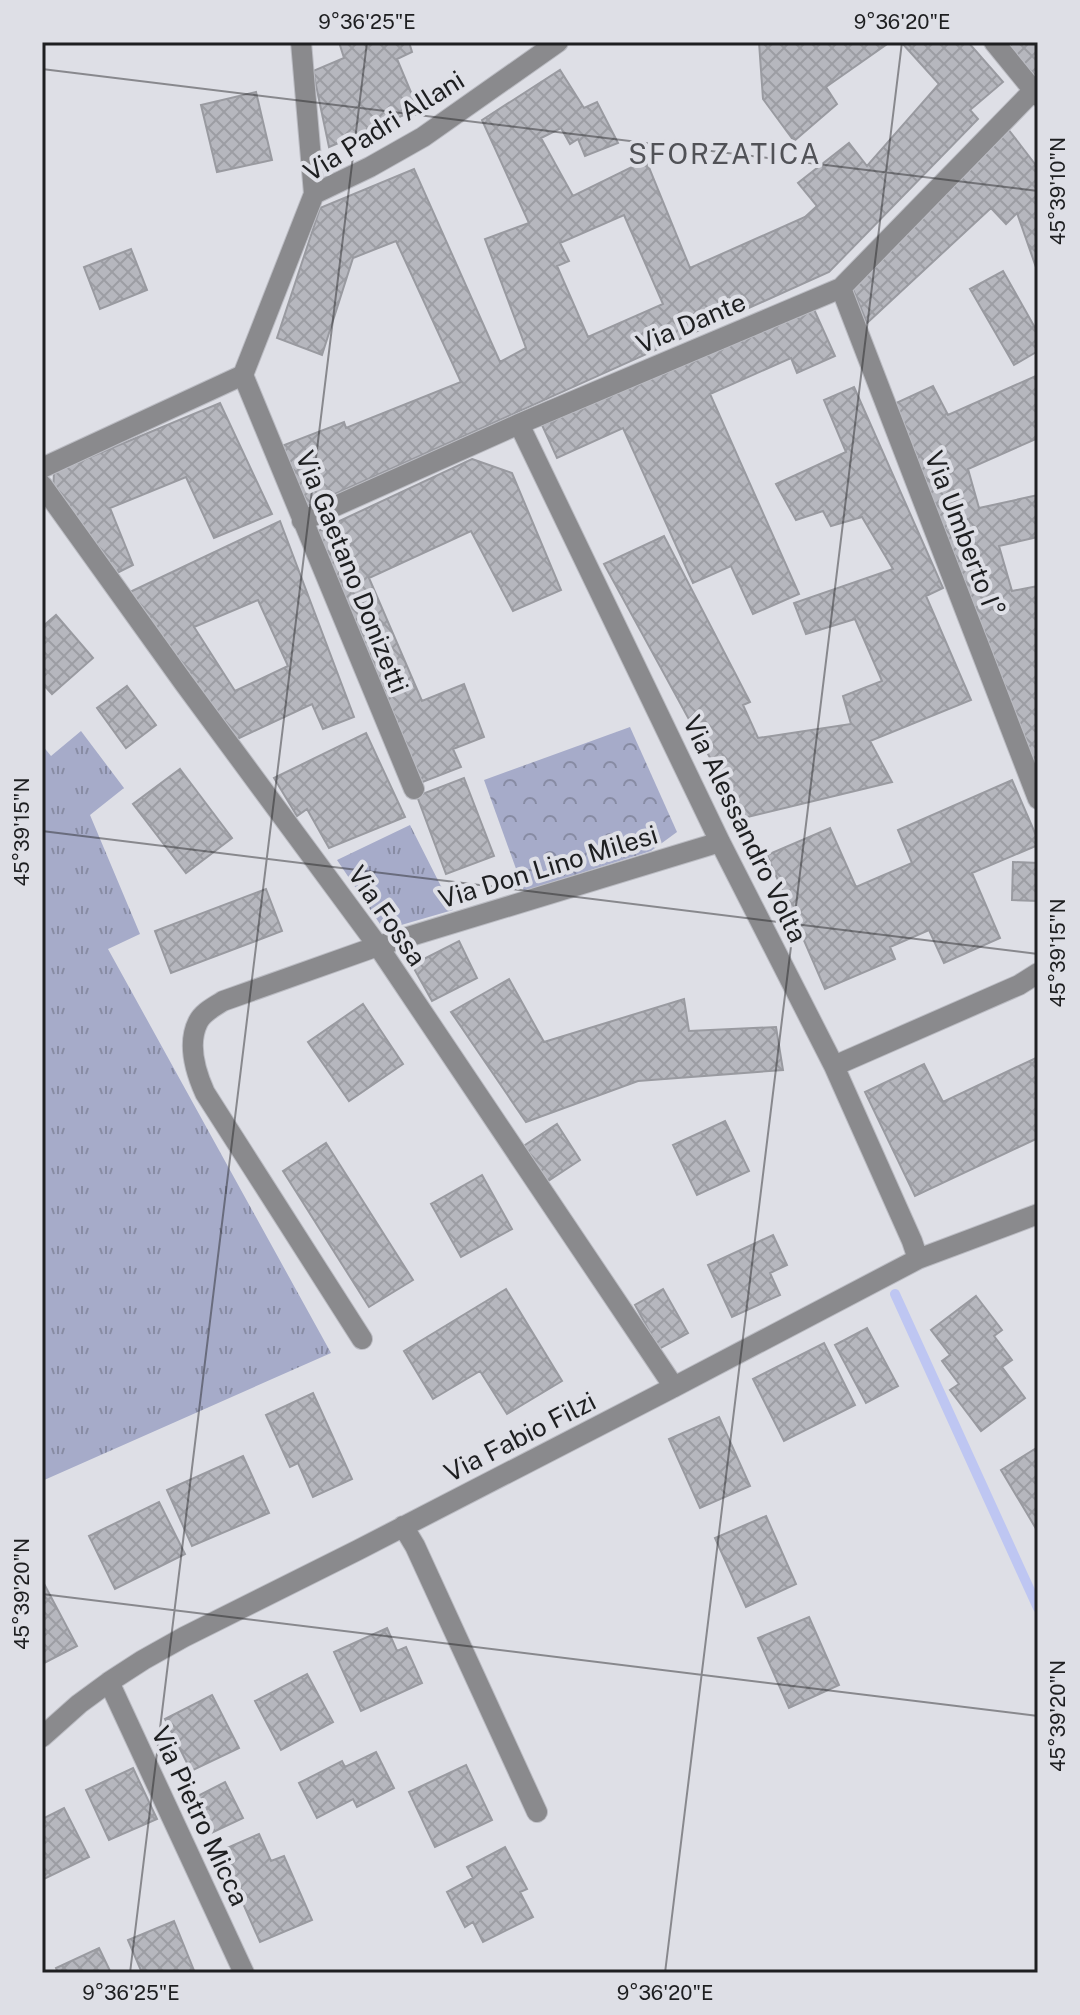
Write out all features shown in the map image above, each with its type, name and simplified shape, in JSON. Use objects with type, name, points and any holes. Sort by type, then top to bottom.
[{"type":"street","points":[[301,42],[314,194]]},
{"type":"street","name":"Via Padri Allani","points":[[243,375],[314,194],[414,143],[558,42]]},
{"type":"street","points":[[994,42],[1036,94]]},
{"type":"street","name":"Via Dante","points":[[302,521],[519,424],[841,288],[1036,94]]},
{"type":"street","name":"Via Umberto I°","points":[[841,288],[1038,799]]},
{"type":"street","points":[[42,468],[243,375]]},
{"type":"street","name":"Via Gaetano Donizetti","points":[[243,375],[414,789]]},
{"type":"street","name":"Via Alessandro Volta","points":[[519,424],[720,842],[834,1066],[918,1259]]},
{"type":"street","name":"Via Fossa","points":[[42,485],[378,946],[674,1387]]},
{"type":"street","name":"Via Don Lino Milesi","points":[[362,1339],[212,1106],[195,1066],[194,1040],[198,1022],[204,1013],[223,1001],[378,946],[720,842]]},
{"type":"street","points":[[834,1066],[1019,985],[1038,973]]},
{"type":"street","name":"Via Fabio Filzi","points":[[42,1737],[109,1682],[184,1637],[918,1259],[1038,1214]]},
{"type":"street","points":[[403,1526],[537,1812]]},
{"type":"street","name":"Via Pietro Micca","points":[[109,1682],[244,1973]]},
{"type":"green space","points":[[630,727],[677,832],[651,851],[524,891],[484,780]]},
{"type":"green space","points":[[81,731],[124,788],[90,815],[140,934],[108,949],[331,1353],[42,1481],[42,745],[51,756]]},
{"type":"green space","points":[[410,825],[453,910],[384,930],[337,860]]},
{"type":"building","points":[[339,42],[409,42],[412,52],[397,59],[418,109],[329,147],[313,71],[344,58]]},
{"type":"building","points":[[759,42],[890,42],[826,87],[837,104],[794,141],[763,99]]},
{"type":"building","points":[[901,42],[968,42],[1003,82],[970,110],[978,119],[829,272],[306,507],[279,447],[344,422],[346,428],[461,382],[396,241],[353,258],[322,355],[277,338],[320,208],[414,169],[500,362],[526,348],[485,239],[529,223],[482,120],[560,70],[584,108],[597,102],[618,143],[585,156],[578,139],[570,144],[561,128],[541,138],[573,196],[646,160],[690,268],[805,217],[817,206],[798,183],[849,143],[867,166],[939,84]],"holes":[[[624,215],[663,304],[588,337],[557,266],[569,261],[560,243]]]},
{"type":"building","points":[[1006,42],[1038,42],[1038,81]]},
{"type":"building","points":[[256,92],[272,160],[217,172],[201,105]]},
{"type":"building","points":[[1008,129],[1038,168],[1038,273],[1017,213],[1006,224],[991,208],[867,323],[852,287]]},
{"type":"building","points":[[131,249],[147,290],[100,309],[84,267]]},
{"type":"building","points":[[1003,271],[1038,333],[1038,351],[1014,365],[970,289]]},
{"type":"building","points":[[812,305],[835,356],[797,373],[791,358],[710,394],[799,594],[753,614],[731,566],[693,583],[623,428],[557,458],[542,425]]},
{"type":"building","points":[[1038,375],[1038,438],[968,469],[979,508],[1038,495],[1038,537],[999,546],[1012,591],[1038,586],[1038,779],[894,404],[933,386],[948,415]]},
{"type":"building","points":[[854,387],[943,588],[926,596],[971,700],[870,741],[892,782],[743,818],[604,564],[664,536],[750,702],[743,705],[758,738],[851,724],[843,696],[882,681],[855,619],[806,634],[794,603],[893,569],[862,517],[831,526],[823,511],[796,520],[776,484],[846,452],[824,400]]},
{"type":"building","points":[[220,403],[272,514],[214,538],[186,477],[110,508],[133,565],[115,574],[53,494],[54,472]]},
{"type":"building","points":[[472,459],[512,473],[561,590],[513,611],[471,531],[369,578],[422,701],[464,684],[484,737],[453,749],[461,767],[420,783],[316,532]]},
{"type":"building","points":[[280,521],[354,717],[323,729],[312,704],[233,741],[130,592]],"holes":[[[258,600],[288,666],[235,691],[194,627]]]},
{"type":"building","points":[[56,615],[93,658],[52,694],[42,683],[42,627]]},
{"type":"building","points":[[127,686],[156,725],[126,748],[97,708]]},
{"type":"building","points":[[366,733],[405,817],[329,848],[307,809],[297,816],[274,778]]},
{"type":"building","points":[[180,769],[232,838],[186,873],[133,804]]},
{"type":"building","points":[[464,778],[494,856],[446,874],[417,796]]},
{"type":"building","points":[[1012,780],[1038,845],[972,873],[1000,938],[944,963],[929,930],[890,947],[895,959],[825,989],[767,855],[830,828],[856,887],[912,863],[898,830]]},
{"type":"building","points":[[1013,862],[1038,863],[1038,901],[1012,900]]},
{"type":"building","points":[[266,889],[282,931],[171,973],[155,931]]},
{"type":"building","points":[[459,941],[477,978],[432,1001],[412,965]]},
{"type":"building","points":[[509,979],[544,1042],[684,999],[689,1031],[776,1027],[783,1070],[638,1081],[526,1122],[451,1012]]},
{"type":"building","points":[[363,1004],[403,1064],[349,1101],[308,1042]]},
{"type":"building","points":[[1038,1057],[1038,1138],[915,1196],[865,1092],[924,1064],[943,1102]]},
{"type":"building","points":[[725,1121],[749,1171],[697,1195],[673,1145]]},
{"type":"building","points":[[557,1124],[580,1160],[545,1183],[522,1147]]},
{"type":"building","points":[[326,1143],[413,1280],[369,1307],[283,1171]]},
{"type":"building","points":[[482,1175],[512,1229],[461,1257],[431,1204]]},
{"type":"building","points":[[773,1235],[787,1265],[770,1273],[780,1295],[732,1317],[708,1265]]},
{"type":"building","points":[[506,1289],[562,1381],[507,1414],[480,1371],[433,1399],[404,1351]]},
{"type":"building","points":[[663,1289],[688,1333],[659,1349],[635,1305]]},
{"type":"building","points":[[976,1296],[1002,1330],[994,1336],[1012,1360],[1002,1367],[1025,1398],[981,1431],[950,1390],[959,1384],[942,1361],[950,1355],[931,1330]]},
{"type":"building","points":[[867,1328],[898,1386],[866,1403],[835,1345]]},
{"type":"building","points":[[824,1343],[855,1405],[784,1441],[753,1379]]},
{"type":"building","points":[[313,1393],[352,1479],[313,1497],[298,1463],[290,1467],[266,1415]]},
{"type":"building","points":[[719,1417],[750,1486],[700,1508],[669,1439]]},
{"type":"building","points":[[1038,1447],[1038,1532],[1001,1470]]},
{"type":"building","points":[[243,1456],[269,1513],[192,1546],[167,1490]]},
{"type":"building","points":[[159,1502],[185,1554],[115,1589],[89,1536]]},
{"type":"building","points":[[766,1516],[796,1584],[746,1607],[715,1538]]},
{"type":"building","points":[[42,1580],[77,1646],[42,1664]]},
{"type":"building","points":[[809,1617],[839,1685],[789,1708],[758,1638]]},
{"type":"building","points":[[387,1628],[397,1651],[406,1647],[422,1683],[361,1711],[334,1652]]},
{"type":"building","points":[[307,1674],[333,1722],[281,1750],[255,1701]]},
{"type":"building","points":[[212,1695],[239,1748],[191,1771],[165,1719]]},
{"type":"building","points":[[376,1752],[394,1788],[357,1807],[353,1799],[317,1818],[299,1783],[342,1761],[345,1767]]},
{"type":"building","points":[[466,1765],[492,1820],[435,1847],[409,1792]]},
{"type":"building","points":[[133,1768],[157,1819],[109,1840],[86,1790]]},
{"type":"building","points":[[225,1782],[243,1818],[205,1836],[188,1801]]},
{"type":"building","points":[[64,1808],[89,1857],[42,1880],[42,1819]]},
{"type":"building","points":[[259,1834],[271,1861],[284,1856],[312,1920],[260,1942],[220,1851]]},
{"type":"building","points":[[505,1847],[527,1889],[520,1892],[533,1917],[483,1942],[473,1922],[465,1927],[447,1892],[473,1878],[467,1867]]},
{"type":"building","points":[[174,1921],[195,1973],[142,1973],[128,1940]]},
{"type":"building","points":[[99,1948],[111,1973],[58,1973],[56,1968]]},
{"type":"waterway","points":[[895,1294],[1038,1608]]},
{"type":"district","name":"SFORZATICA","points":[[725,154]]}]
